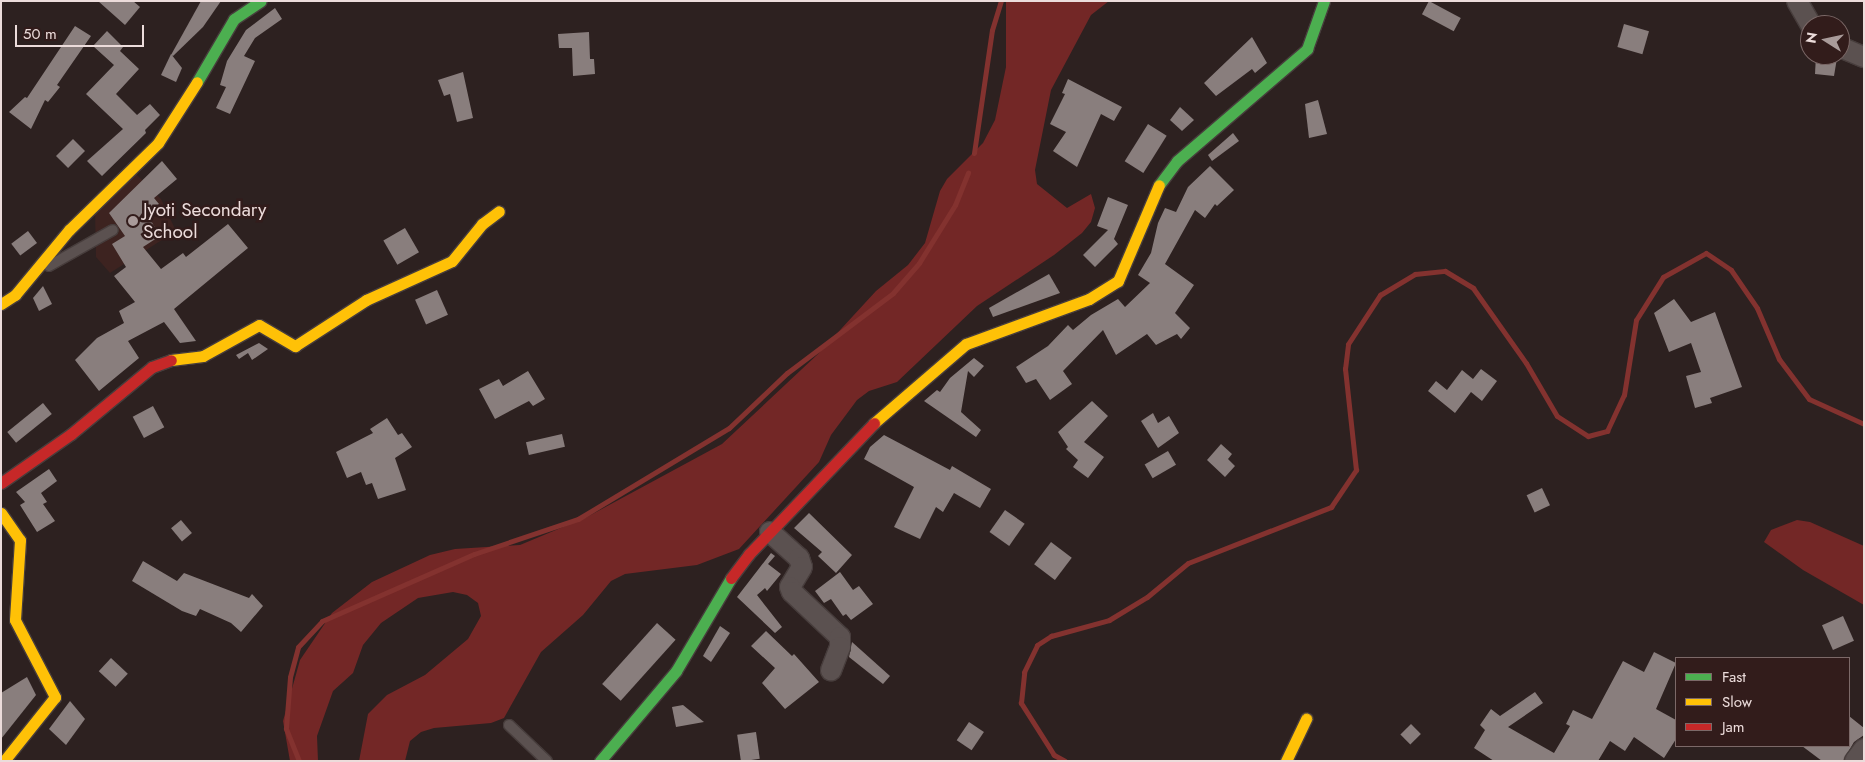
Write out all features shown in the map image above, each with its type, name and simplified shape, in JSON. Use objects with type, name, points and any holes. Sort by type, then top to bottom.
[{"type":"street","points":[[1,304],[15,295],[69,230],[158,143],[173,124],[234,20],[261,1]]},
{"type":"street","points":[[600,761],[648,708],[676,671],[724,588],[770,532],[809,492],[840,454],[952,354],[979,338],[1089,299],[1118,281],[1135,247],[1143,217],[1164,176],[1177,161],[1307,49],[1318,24],[1324,1]]},
{"type":"street","points":[[1797,1],[1805,15]]},
{"type":"street","points":[[1850,52],[1864,57]]},
{"type":"street","points":[[1,483],[71,434],[152,367],[168,360],[202,356],[259,325],[296,346],[366,300],[452,261],[482,224],[499,210]]},
{"type":"street","points":[[1,513],[20,540],[15,620],[55,697],[4,761]]},
{"type":"street","points":[[770,532],[799,558],[802,567],[790,587],[792,592],[840,637],[840,647],[831,670]]},
{"type":"street","points":[[1286,761],[1306,719]]},
{"type":"street","points":[[1855,761],[1864,749]]},
{"type":"lane","points":[[35,273],[79,252],[113,230]]},
{"type":"lane","points":[[509,725],[547,761]]},
{"type":"shaded area","points":[[1006,1],[1109,1],[1091,15],[1051,90],[1035,170],[1037,184],[1067,208],[1091,194],[1095,208],[1091,222],[1082,233],[1054,255],[977,306],[897,382],[869,391],[857,400],[831,435],[819,462],[739,549],[697,565],[625,574],[611,581],[583,615],[541,652],[504,718],[491,723],[434,728],[421,732],[410,741],[405,761],[359,761],[368,714],[387,695],[425,675],[468,639],[481,616],[478,603],[467,595],[453,592],[418,598],[381,623],[363,645],[353,673],[333,691],[317,736],[318,761],[290,761],[283,721],[300,660],[332,613],[372,582],[430,555],[455,549],[520,545],[587,517],[722,444],[818,354],[876,291],[908,265],[925,243],[940,191],[947,179],[983,143],[995,120],[1006,67]]},
{"type":"shaded area","name":"Jyoti Secondary School","points":[[133,171],[161,199],[176,231],[110,273],[96,257],[95,210]]},
{"type":"shaded area","points":[[1797,520],[1810,522],[1864,546],[1864,605],[1803,570],[1764,542],[1771,530]]},
{"type":"building","points":[[98,1],[133,1],[140,7],[125,25]]},
{"type":"building","points":[[201,1],[221,1],[203,27],[173,56],[171,55]]},
{"type":"building","points":[[1429,1],[1461,18],[1454,31],[1422,14]]},
{"type":"building","points":[[275,8],[282,19],[255,38],[244,56],[255,61],[230,114],[216,108],[226,87],[220,85],[227,61],[246,30]]},
{"type":"building","points":[[1624,24],[1649,31],[1642,54],[1617,47]]},
{"type":"building","points":[[75,26],[91,36],[57,85],[60,87],[48,102],[45,100],[31,129],[9,112],[25,97],[27,98]]},
{"type":"building","points":[[107,31],[123,47],[120,51],[139,69],[116,94],[137,115],[150,104],[160,115],[145,130],[146,133],[102,176],[87,161],[123,129],[86,94],[114,65],[93,46]]},
{"type":"building","points":[[589,32],[590,59],[594,59],[595,74],[573,76],[572,48],[559,48],[558,34]]},
{"type":"building","points":[[1252,37],[1267,63],[1255,73],[1252,69],[1216,96],[1204,83]]},
{"type":"building","points":[[171,54],[182,68],[176,82],[161,75]]},
{"type":"building","points":[[1815,65],[1836,65],[1834,76],[1815,74]]},
{"type":"building","points":[[463,72],[473,118],[457,122],[450,94],[444,96],[438,80]]},
{"type":"building","points":[[1068,79],[1122,107],[1114,121],[1101,114],[1077,167],[1053,151],[1066,132],[1050,124],[1065,94],[1062,93]]},
{"type":"building","points":[[1318,100],[1327,134],[1309,138],[1305,104]]},
{"type":"building","points":[[1180,107],[1194,120],[1182,131],[1170,120]]},
{"type":"building","points":[[1148,124],[1167,136],[1143,173],[1125,161]]},
{"type":"building","points":[[1233,133],[1239,141],[1212,161],[1208,155]]},
{"type":"building","points":[[73,139],[85,151],[68,168],[56,156]]},
{"type":"building","points":[[162,161],[177,179],[154,198],[159,204],[147,214],[160,236],[143,247],[161,269],[183,253],[186,257],[228,224],[248,248],[174,309],[196,341],[180,343],[164,322],[128,341],[139,358],[99,391],[75,360],[97,338],[124,323],[119,311],[135,302],[114,276],[126,267],[112,244],[125,236],[109,213]]},
{"type":"building","points":[[1210,166],[1234,190],[1217,206],[1215,204],[1205,218],[1195,210],[1165,264],[1194,285],[1175,313],[1190,328],[1181,339],[1177,334],[1156,345],[1147,334],[1116,355],[1103,330],[1063,371],[1072,384],[1050,400],[1036,379],[1026,383],[1016,367],[1048,346],[1068,325],[1073,330],[1091,315],[1118,299],[1125,307],[1150,283],[1138,275],[1151,253],[1158,223],[1165,208],[1176,212],[1188,187]]},
{"type":"building","points":[[1108,197],[1128,205],[1114,239],[1118,244],[1095,267],[1083,255],[1108,230],[1097,226]]},
{"type":"building","points":[[405,228],[419,252],[397,265],[383,240]]},
{"type":"building","points":[[28,231],[37,243],[20,256],[11,244]]},
{"type":"building","points":[[1049,274],[1060,293],[993,317],[989,308]]},
{"type":"building","points":[[43,286],[52,304],[39,311],[33,298]]},
{"type":"building","points":[[437,290],[448,315],[426,324],[415,300]]},
{"type":"building","points":[[1674,299],[1691,322],[1715,312],[1742,387],[1710,398],[1712,403],[1695,408],[1686,376],[1701,372],[1691,343],[1669,352],[1654,313]]},
{"type":"building","points":[[259,343],[268,349],[252,360],[248,353],[239,359],[236,355]]},
{"type":"building","points":[[974,358],[984,366],[974,377],[968,371],[961,412],[981,430],[976,437],[924,401],[937,390],[940,392],[950,378]]},
{"type":"building","points":[[1481,369],[1497,381],[1482,401],[1471,392],[1455,413],[1428,391],[1436,381],[1447,390],[1462,370],[1473,379]]},
{"type":"building","points":[[528,371],[545,399],[533,406],[529,401],[495,419],[479,389],[499,379],[503,386]]},
{"type":"building","points":[[1092,401],[1108,416],[1084,442],[1104,457],[1088,478],[1073,467],[1078,460],[1066,449],[1068,447],[1058,432]]},
{"type":"building","points":[[43,403],[52,414],[16,443],[7,432]]},
{"type":"building","points":[[153,406],[164,427],[144,438],[133,417]]},
{"type":"building","points":[[1153,413],[1158,423],[1169,416],[1179,433],[1158,448],[1141,421]]},
{"type":"building","points":[[387,418],[398,435],[402,433],[412,447],[395,458],[406,490],[378,499],[372,483],[366,485],[361,472],[347,478],[336,452],[373,433],[370,429]]},
{"type":"building","points":[[562,434],[565,447],[529,455],[526,442]]},
{"type":"building","points":[[884,435],[950,470],[952,466],[991,489],[980,508],[954,493],[943,512],[936,507],[920,539],[894,527],[914,487],[864,459],[870,447]]},
{"type":"building","points":[[1221,444],[1232,454],[1228,459],[1235,466],[1225,477],[1207,460]]},
{"type":"building","points":[[1168,451],[1176,465],[1153,478],[1145,464]]},
{"type":"building","points":[[49,469],[57,481],[41,493],[47,502],[43,504],[55,521],[37,532],[20,505],[25,502],[16,492]]},
{"type":"building","points":[[1542,488],[1550,505],[1535,512],[1527,495]]},
{"type":"building","points":[[1005,510],[1025,524],[1009,546],[990,532]]},
{"type":"building","points":[[809,513],[852,555],[836,573],[818,556],[822,552],[794,528]]},
{"type":"building","points":[[181,520],[192,533],[182,541],[171,528]]},
{"type":"building","points":[[1051,542],[1072,558],[1055,580],[1034,564]]},
{"type":"building","points":[[771,553],[775,556],[768,564],[781,574],[767,591],[765,588],[757,595],[782,627],[775,633],[737,597]]},
{"type":"building","points":[[143,561],[177,581],[184,573],[249,598],[252,594],[263,606],[241,632],[231,623],[200,609],[196,616],[182,611],[132,581]]},
{"type":"building","points":[[840,572],[853,590],[859,586],[873,604],[851,620],[846,614],[843,616],[831,599],[824,603],[815,591]]},
{"type":"building","points":[[1843,616],[1854,641],[1833,650],[1822,625]]},
{"type":"building","points":[[657,623],[676,640],[621,701],[602,684]]},
{"type":"building","points":[[720,626],[730,633],[711,662],[703,656]]},
{"type":"building","points":[[766,631],[792,656],[794,654],[819,682],[785,709],[762,683],[775,668],[751,646]]},
{"type":"building","points":[[852,642],[890,676],[883,684],[849,657]]},
{"type":"building","points":[[1654,652],[1675,662],[1656,709],[1675,719],[1675,741],[1664,758],[1634,737],[1625,751],[1610,741],[1598,761],[1494,761],[1474,748],[1485,730],[1480,725],[1491,709],[1500,716],[1535,692],[1543,703],[1508,727],[1554,753],[1570,726],[1566,724],[1573,710],[1592,719],[1623,661],[1644,672]]},
{"type":"building","points":[[111,658],[128,674],[116,687],[99,671]]},
{"type":"building","points":[[27,677],[36,695],[1,739],[1,693]]},
{"type":"building","points":[[70,701],[85,719],[66,745],[49,729]]},
{"type":"building","points":[[683,705],[704,722],[676,727],[672,707]]},
{"type":"building","points":[[1850,717],[1864,728],[1864,735],[1854,742],[1843,761],[1822,761],[1803,747],[1850,747]]},
{"type":"building","points":[[969,722],[984,732],[972,750],[957,740]]},
{"type":"building","points":[[1411,724],[1421,734],[1410,745],[1400,735]]},
{"type":"building","points":[[756,732],[760,759],[741,761],[737,735]]},
{"type":"waterway","points":[[974,153],[992,30],[1001,1]]},
{"type":"waterway","points":[[299,761],[286,728],[290,677],[298,647],[322,621],[474,554],[578,519],[729,428],[787,373],[893,293],[919,263],[955,205],[968,173]]},
{"type":"waterway","points":[[1065,761],[1054,755],[1021,703],[1024,672],[1037,645],[1051,636],[1109,620],[1147,597],[1188,563],[1331,507],[1356,470],[1345,369],[1348,344],[1380,295],[1415,274],[1445,271],[1473,288],[1526,363],[1557,416],[1588,436],[1607,431],[1624,395],[1636,320],[1663,277],[1706,253],[1731,270],[1757,308],[1779,359],[1809,399],[1864,424]]},
{"type":"traffic: fast","points":[[197,82],[234,19],[261,1]]},
{"type":"traffic: fast","points":[[1159,185],[1177,161],[1307,49],[1324,1]]},
{"type":"traffic: fast","points":[[600,761],[676,671],[731,578]]},
{"type":"traffic: slow","points":[[1,304],[15,295],[69,230],[158,143],[197,82]]},
{"type":"traffic: slow","points":[[874,423],[966,344],[1089,299],[1118,281],[1159,185]]},
{"type":"traffic: slow","points":[[171,360],[203,356],[259,325],[295,346],[366,300],[452,261],[482,224],[499,211]]},
{"type":"traffic: slow","points":[[1,513],[20,540],[15,620],[55,697],[4,761]]},
{"type":"traffic: slow","points":[[1286,761],[1306,719]]},
{"type":"traffic: jam","points":[[1,483],[71,434],[152,367],[171,360]]},
{"type":"traffic: jam","points":[[731,578],[749,554],[874,423]]},
{"type":"place","name":"Jyoti Secondary School","points":[[133,221]]}]
